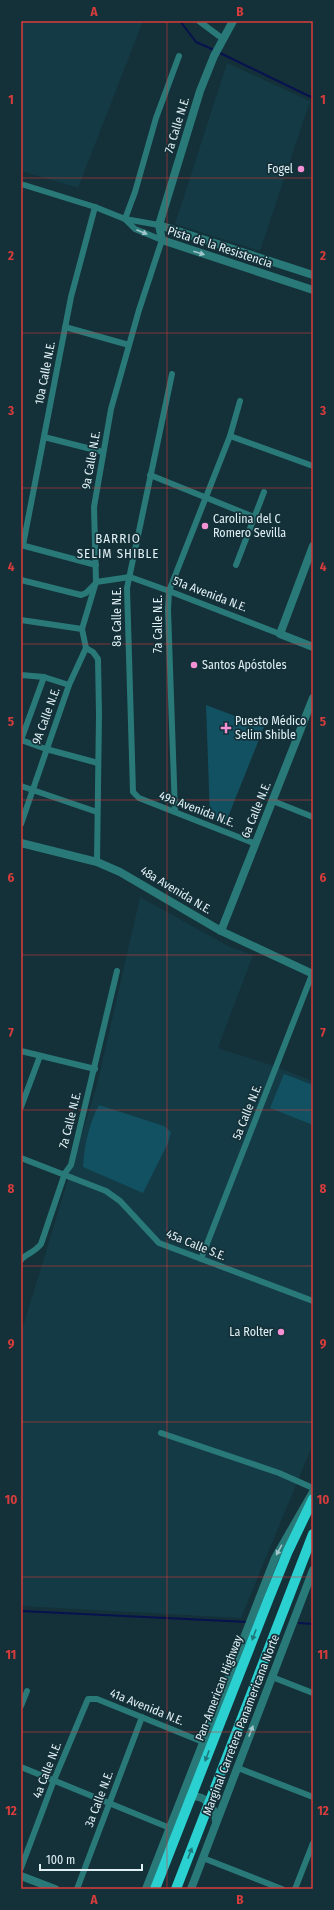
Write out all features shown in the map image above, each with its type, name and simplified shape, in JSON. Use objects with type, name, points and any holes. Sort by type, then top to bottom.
[{"type":"highway","name":"Pan-American Highway","points":[[155,1889],[288,1551],[313,1499]]},
{"type":"highway","points":[[176,1889],[313,1534]]},
{"type":"street","points":[[198,21],[221,43]]},
{"type":"street","name":"7a Calle N.E.","points":[[162,240],[159,225],[200,91],[214,56],[233,21]]},
{"type":"street","points":[[125,218],[136,192],[156,118],[179,56]]},
{"type":"street","name":"Pista de la Resistencia","points":[[21,184],[125,218],[159,225],[313,275]]},
{"type":"street","name":"10a Calle N.E.","points":[[22,545],[71,297],[95,207]]},
{"type":"street","name":"Pista de la Resistencia","points":[[125,218],[135,229],[162,240],[313,290]]},
{"type":"street","name":"9a Calle N.E.","points":[[69,684],[86,648],[82,629],[96,582],[94,507],[111,410],[129,345],[162,240]]},
{"type":"street","points":[[65,327],[129,345]]},
{"type":"street","name":"8a Calle N.E.","points":[[133,792],[127,588],[172,374]]},
{"type":"street","name":"7a Calle N.E.","points":[[175,812],[168,610],[169,591],[230,436],[240,401]]},
{"type":"street","points":[[230,436],[313,466]]},
{"type":"street","points":[[44,437],[103,452]]},
{"type":"street","points":[[150,475],[254,517]]},
{"type":"street","points":[[236,565],[264,492]]},
{"type":"street","points":[[22,545],[96,565]]},
{"type":"street","points":[[280,634],[313,546]]},
{"type":"street","name":"51a Avenida N.E.","points":[[96,582],[130,577],[313,647]]},
{"type":"street","points":[[21,580],[81,595],[86,593],[96,582]]},
{"type":"street","points":[[21,620],[82,629]]},
{"type":"street","points":[[86,648],[93,652],[98,659],[96,862]]},
{"type":"street","points":[[21,676],[44,677],[69,684]]},
{"type":"street","points":[[44,677],[21,740],[46,749],[98,763]]},
{"type":"street","name":"9A Calle N.E.","points":[[21,824],[69,684]]},
{"type":"street","name":"6a Calle N.E.","points":[[221,931],[313,698]]},
{"type":"street","points":[[21,786],[97,812]]},
{"type":"street","name":"49a Avenida N.E.","points":[[133,792],[139,798],[256,844]]},
{"type":"street","points":[[273,801],[313,817]]},
{"type":"street","name":"48a Avenida N.E.","points":[[21,843],[96,862],[129,876],[221,931],[313,973]]},
{"type":"street","name":"7a Calle N.E.","points":[[22,1258],[35,1252],[41,1244],[65,1173],[71,1165],[95,1069],[117,971]]},
{"type":"street","name":"5a Calle N.E.","points":[[201,1259],[313,973]]},
{"type":"street","points":[[21,1051],[95,1069]]},
{"type":"street","points":[[21,1107],[40,1056]]},
{"type":"street","name":"45a Calle S.E.","points":[[21,1158],[65,1173],[106,1191],[120,1201],[159,1243],[313,1301]]},
{"type":"street","points":[[161,1433],[279,1473],[313,1488]]},
{"type":"street","points":[[146,1889],[275,1558],[313,1492]]},
{"type":"street","name":"Marginal Carretera Panamericana Norte","points":[[191,1889],[313,1570]]},
{"type":"street","points":[[272,1677],[313,1693]]},
{"type":"street","points":[[21,1706],[27,1691]]},
{"type":"street","name":"41a Avenida N.E.","points":[[85,1703],[88,1699],[95,1699],[203,1742]]},
{"type":"street","name":"4a Calle N.E.","points":[[21,1868],[85,1703]]},
{"type":"street","name":"3a Calle N.E.","points":[[77,1889],[142,1717]]},
{"type":"street","points":[[21,1767],[170,1828]]},
{"type":"street","points":[[238,1768],[313,1797]]},
{"type":"street","points":[[179,1803],[190,1797],[203,1798],[213,1808],[216,1822]]},
{"type":"street","points":[[295,1889],[313,1843]]},
{"type":"street","points":[[203,1858],[282,1889]]},
{"type":"street","points":[[21,1876],[55,1889]]},
{"type":"shaded area","points":[[21,21],[143,21],[78,188],[21,171]]},
{"type":"shaded area","points":[[227,63],[310,101],[260,251],[175,224]]},
{"type":"shaded area","points":[[206,705],[264,727],[226,822],[210,817]]},
{"type":"shaded area","points":[[140,897],[230,947],[253,955],[218,1048],[271,1065],[313,1081],[313,1444],[241,1618],[21,1606],[21,1333],[97,1085]]},
{"type":"shaded area","points":[[284,1074],[313,1085],[313,1125],[270,1108]]},
{"type":"shaded area","points":[[99,1105],[164,1126],[171,1132],[168,1143],[143,1193],[83,1167],[92,1119]]},
{"type":"waterway","points":[[180,21],[196,42],[214,50]]},
{"type":"waterway","points":[[218,52],[313,98]]},
{"type":"waterway","points":[[21,1611],[248,1622]]},
{"type":"waterway","points":[[299,1623],[313,1624]]},
{"type":"place","name":"Fogel","points":[[301,169]]},
{"type":"place","name":"Carolina del C Romero Sevilla","points":[[205,526]]},
{"type":"place","name":"Santos Apóstoles","points":[[194,665]]},
{"type":"place","name":"Puesto Médico Selim Shible","points":[[226,728]]},
{"type":"place","name":"La Rolter","points":[[281,1332]]},
{"type":"district","name":"BARRIO SELIM SHIBLE","points":[[118,546]]}]
